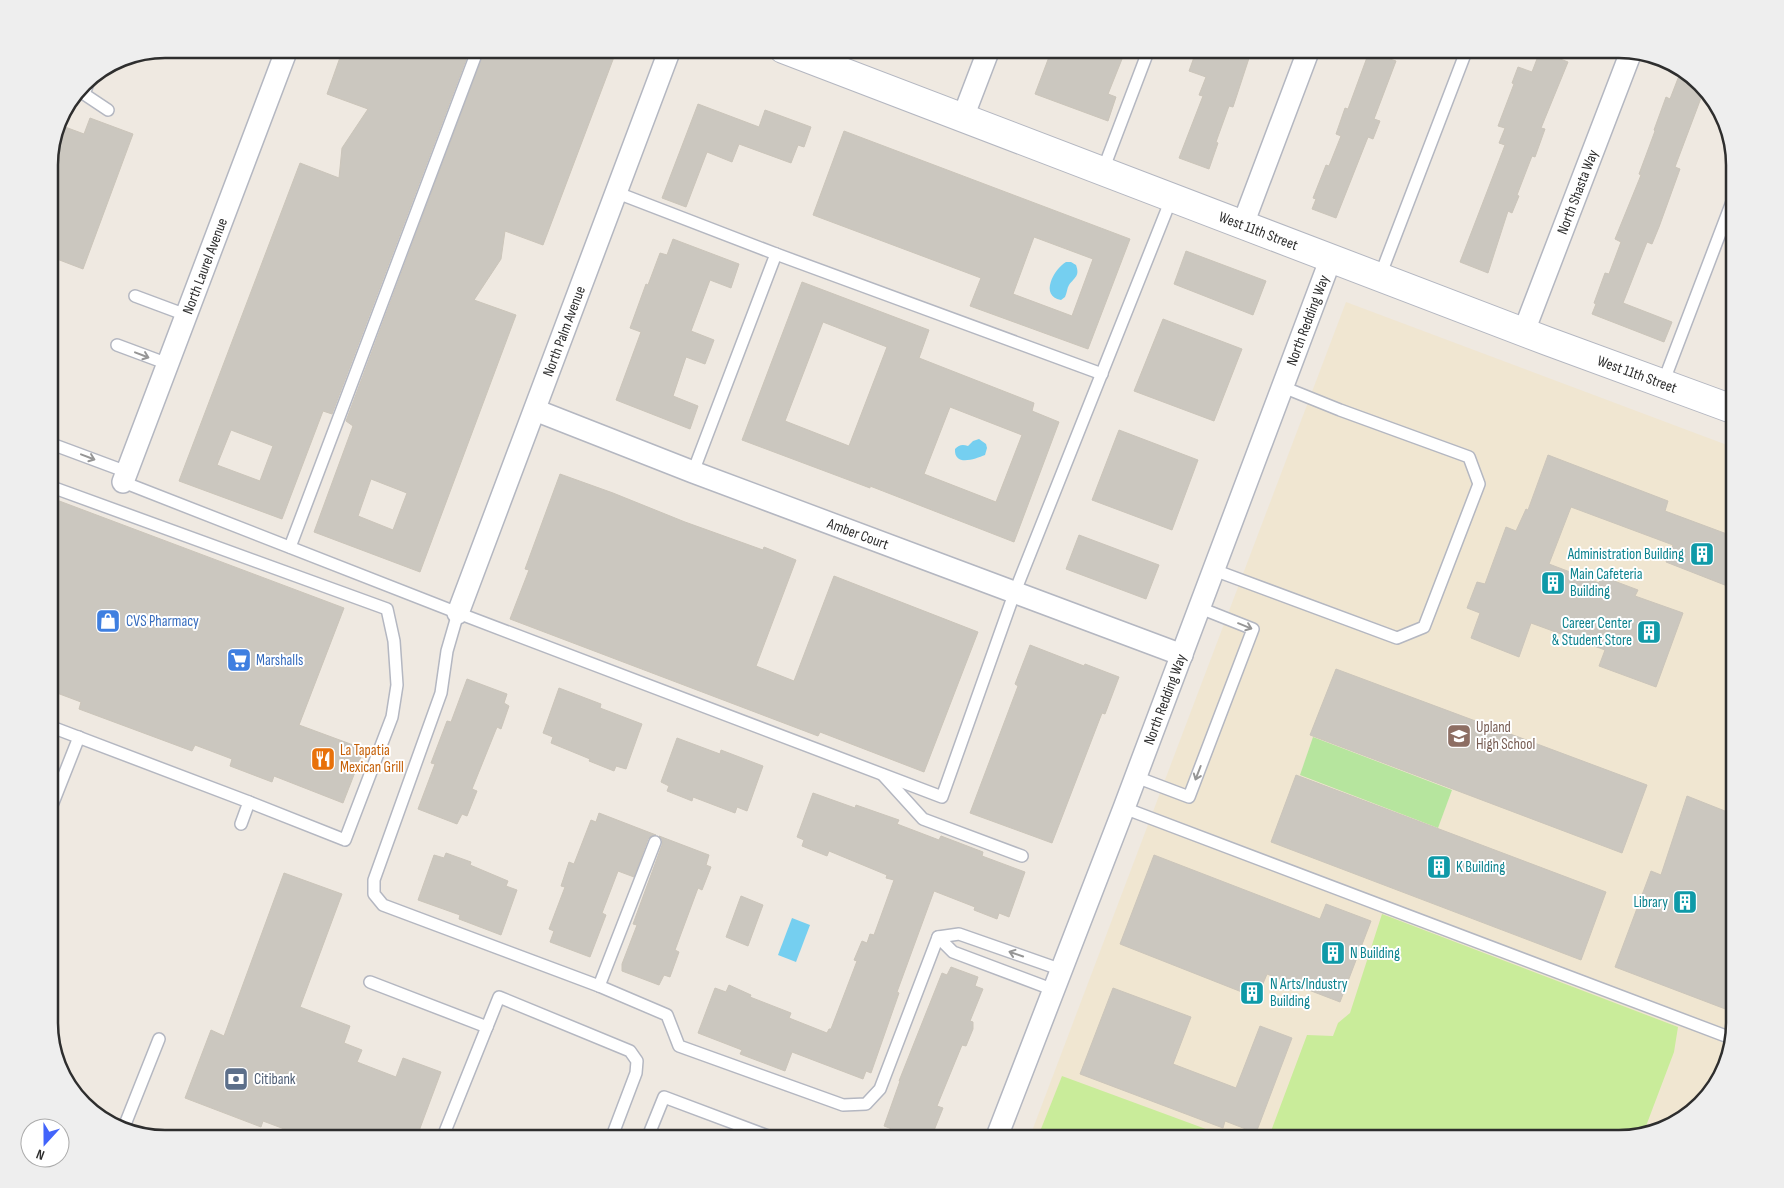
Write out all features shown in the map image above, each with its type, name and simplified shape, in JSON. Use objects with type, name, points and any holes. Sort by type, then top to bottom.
[{"type":"street","name":"North Laurel Avenue","points":[[125,477],[285,58]]},
{"type":"street","name":"North Palm Avenue","points":[[458,613],[667,58]]},
{"type":"street","name":"West 11th Street","points":[[815,58],[963,117],[1331,258],[1726,407]]},
{"type":"street","points":[[963,117],[986,58]]},
{"type":"street","points":[[1243,224],[1306,58]]},
{"type":"street","name":"North Shasta Way","points":[[1524,331],[1629,58]]},
{"type":"street","name":"North Redding Way","points":[[1000,1130],[1136,777],[1331,258]]},
{"type":"street","name":"Amber Court","points":[[535,410],[1014,594],[1182,655]]},
{"type":"lane","points":[[290,547],[475,58]]},
{"type":"lane","points":[[1103,170],[1146,58]]},
{"type":"lane","points":[[1380,276],[1464,58]]},
{"type":"lane","points":[[84,94],[108,110]]},
{"type":"lane","points":[[615,192],[776,254],[1102,374]]},
{"type":"lane","points":[[58,447],[290,547],[942,797],[1014,594],[1172,197]]},
{"type":"lane","points":[[1663,383],[1726,218]]},
{"type":"lane","points":[[693,472],[776,254]]},
{"type":"lane","points":[[135,296],[186,315]]},
{"type":"lane","points":[[117,345],[168,364]]},
{"type":"lane","points":[[1214,570],[1397,638],[1424,627],[1476,493],[1479,484],[1469,457],[1283,387]]},
{"type":"lane","points":[[58,489],[387,609],[394,641],[397,685],[392,717],[345,840],[58,729]]},
{"type":"lane","points":[[1136,777],[1189,797],[1250,639],[1253,630],[1200,608]]},
{"type":"lane","points":[[458,613],[448,651],[441,692],[374,880],[374,894],[383,905],[599,986],[667,1015],[679,1046],[843,1105],[866,1104],[880,1089],[938,936]]},
{"type":"lane","points":[[58,789],[78,737]]},
{"type":"lane","points":[[881,774],[923,819],[1022,856]]},
{"type":"lane","points":[[241,824],[249,802]]},
{"type":"lane","points":[[1124,808],[1726,1036]]},
{"type":"lane","points":[[599,986],[655,842]]},
{"type":"lane","points":[[938,936],[959,934],[1062,970]]},
{"type":"lane","points":[[938,936],[954,952],[1054,990]]},
{"type":"lane","points":[[370,982],[487,1027]]},
{"type":"lane","points":[[446,1130],[499,997],[630,1051],[637,1061],[636,1073],[614,1130]]},
{"type":"lane","points":[[126,1123],[159,1039]]},
{"type":"lane","points":[[651,1130],[664,1097],[752,1130]]},
{"type":"shaded area","name":"Upland High School","points":[[1346,302],[1726,445],[1726,1037],[1715,1071],[1700,1094],[1690,1104],[1667,1119],[1633,1130],[1032,1130]]},
{"type":"green space","points":[[1313,737],[1452,790],[1438,828],[1300,775]]},
{"type":"green space","points":[[1382,914],[1678,1027],[1674,1052],[1646,1127],[1633,1130],[1271,1130],[1307,1035],[1333,1036],[1338,1023],[1350,1013]]},
{"type":"green space","points":[[1062,1076],[1209,1130],[1041,1130]]},
{"type":"water","points":[[1066,262],[1076,265],[1077,274],[1068,286],[1065,297],[1061,300],[1054,298],[1050,288],[1053,276],[1061,265]]},
{"type":"water","points":[[979,439],[986,444],[985,455],[966,460],[958,458],[956,448],[962,445],[968,446],[973,441]]},
{"type":"water","points":[[792,918],[810,925],[796,962],[778,955]]},
{"type":"building","points":[[340,58],[467,58],[332,414],[323,411],[282,519],[179,481],[300,163],[339,178],[342,148],[368,109],[327,94]],"holes":[[[231,430],[273,446],[260,481],[217,465]]]},
{"type":"building","points":[[482,58],[614,58],[543,245],[505,231],[501,259],[474,300],[516,315],[420,572],[314,532],[353,426],[346,421]],"holes":[[[371,479],[407,493],[393,530],[358,516]]]},
{"type":"building","points":[[1049,58],[1122,58],[1108,94],[1116,97],[1108,121],[1035,94]]},
{"type":"building","points":[[1194,58],[1249,58],[1233,107],[1229,106],[1216,142],[1218,143],[1209,169],[1179,158],[1203,96],[1199,95],[1206,77],[1189,71]]},
{"type":"building","points":[[1367,58],[1387,58],[1396,61],[1374,119],[1380,121],[1373,139],[1368,137],[1336,218],[1312,209],[1316,199],[1313,198],[1326,165],[1329,166],[1341,136],[1336,134],[1345,108],[1348,109]]},
{"type":"building","points":[[1537,58],[1558,58],[1568,62],[1541,128],[1545,129],[1535,157],[1532,156],[1512,213],[1508,211],[1488,273],[1460,262],[1505,145],[1499,143],[1505,128],[1498,126],[1514,84],[1512,83],[1518,67],[1532,72]]},
{"type":"building","points":[[1679,76],[1702,96],[1675,167],[1680,169],[1659,227],[1652,244],[1647,242],[1623,303],[1672,322],[1664,342],[1592,314],[1605,273],[1609,274],[1621,242],[1615,239],[1641,175],[1639,174],[1666,97],[1670,99]]},
{"type":"building","points":[[698,104],[759,127],[765,110],[811,127],[804,147],[798,145],[791,163],[739,144],[732,162],[707,152],[686,207],[662,198]]},
{"type":"building","points":[[90,118],[133,134],[83,269],[58,259],[58,151],[65,127],[84,134]]},
{"type":"building","points":[[844,131],[1130,239],[1088,349],[970,306],[981,278],[813,215]],"holes":[[[1034,237],[1093,259],[1072,316],[1013,294]]]},
{"type":"building","points":[[673,239],[739,264],[731,288],[710,280],[691,331],[714,340],[705,364],[686,357],[673,396],[698,406],[690,429],[616,400],[641,332],[630,328],[660,253],[667,255]]},
{"type":"building","points":[[1186,251],[1266,281],[1253,315],[1174,284]]},
{"type":"building","points":[[802,282],[929,330],[919,358],[1034,403],[1032,411],[1059,422],[1014,542],[870,486],[870,488],[742,440]],"holes":[[[823,322],[887,347],[849,446],[785,421]],[[950,407],[1022,435],[996,502],[924,474]]]},
{"type":"building","points":[[1163,319],[1242,349],[1214,421],[1134,391]]},
{"type":"building","points":[[1119,430],[1198,460],[1172,530],[1092,500]]},
{"type":"building","points":[[1548,455],[1668,501],[1665,511],[1726,534],[1726,585],[1666,562],[1673,545],[1571,507],[1549,564],[1599,583],[1601,576],[1638,590],[1635,596],[1683,613],[1656,687],[1599,666],[1605,650],[1531,623],[1519,657],[1471,638],[1480,613],[1467,608],[1477,582],[1485,584],[1506,527],[1516,531],[1526,509],[1528,510]]},
{"type":"building","points":[[560,474],[685,522],[763,550],[764,547],[796,560],[756,666],[794,681],[834,576],[978,632],[924,772],[820,732],[818,736],[510,619],[529,570],[525,569]]},
{"type":"building","points":[[58,501],[344,608],[299,725],[364,749],[343,803],[274,776],[272,782],[230,766],[232,759],[195,745],[192,751],[79,709],[81,702],[58,693]]},
{"type":"building","points":[[1079,535],[1159,565],[1146,599],[1066,569]]},
{"type":"building","points":[[1030,645],[1119,677],[1105,714],[1102,713],[1052,843],[970,813],[1018,686],[1015,684]]},
{"type":"building","points":[[1336,669],[1647,785],[1622,853],[1310,735]]},
{"type":"building","points":[[467,679],[507,694],[504,703],[509,706],[501,729],[497,727],[472,789],[477,791],[467,816],[462,814],[457,824],[418,809],[435,764],[431,763],[447,721],[451,722]]},
{"type":"building","points":[[559,688],[601,704],[600,708],[642,724],[626,769],[616,766],[614,771],[551,743],[553,737],[543,733]]},
{"type":"building","points":[[677,738],[720,754],[721,750],[763,766],[747,811],[737,807],[735,813],[693,797],[692,801],[667,791],[669,786],[661,782]]},
{"type":"building","name":"K Building","points":[[1296,775],[1606,892],[1581,960],[1271,842]]},
{"type":"building","points":[[813,793],[855,808],[856,805],[899,820],[897,824],[939,840],[941,836],[983,852],[982,856],[1025,872],[1009,917],[999,913],[997,919],[974,910],[975,907],[934,891],[897,992],[899,993],[871,1073],[866,1071],[863,1079],[792,1052],[785,1071],[740,1054],[742,1050],[698,1033],[715,988],[726,992],[729,985],[751,995],[750,997],[791,1013],[789,1018],[827,1033],[831,1029],[857,961],[854,960],[862,941],[867,943],[870,934],[874,935],[894,880],[886,878],[887,875],[829,851],[827,856],[802,846],[804,840],[797,837]]},
{"type":"building","name":"Library","points":[[1687,796],[1726,811],[1726,1009],[1615,967],[1651,871],[1661,875]]},
{"type":"building","points":[[599,813],[656,835],[648,839],[634,877],[618,871],[602,913],[606,915],[590,957],[550,942],[554,931],[549,929],[565,887],[561,886],[569,862],[574,864],[591,820],[596,822]]},
{"type":"building","points":[[659,836],[709,855],[706,865],[711,867],[702,890],[698,888],[675,950],[679,952],[670,977],[664,975],[659,985],[622,971],[622,964],[637,925],[633,924],[662,845],[662,840]]},
{"type":"building","points":[[446,853],[471,862],[470,865],[508,881],[506,886],[517,890],[501,935],[459,919],[460,915],[418,900],[434,855],[444,858]]},
{"type":"building","points":[[1154,855],[1320,919],[1326,904],[1371,921],[1340,1002],[1267,974],[1257,998],[1120,944]]},
{"type":"building","points":[[284,873],[342,894],[300,1007],[350,1026],[344,1043],[362,1050],[357,1062],[396,1077],[403,1058],[441,1072],[419,1130],[287,1130],[263,1121],[261,1127],[185,1098],[211,1030],[224,1036]]},
{"type":"building","points":[[741,896],[763,905],[748,946],[726,937]]},
{"type":"building","points":[[951,967],[978,977],[975,986],[983,989],[970,1021],[973,1022],[973,1029],[966,1046],[962,1045],[937,1106],[943,1108],[934,1130],[894,1130],[884,1126],[899,1081],[942,973],[947,975]]},
{"type":"building","points":[[1113,988],[1191,1017],[1173,1064],[1236,1088],[1260,1026],[1292,1038],[1257,1130],[1248,1130],[1225,1121],[1223,1128],[1080,1074]]},
{"type":"place","name":"Administration Building","points":[[1702,554]]},
{"type":"place","name":"Main Cafeteria Building","points":[[1553,583]]},
{"type":"place","name":"CVS Pharmacy","points":[[108,621]]},
{"type":"place","name":"Career Center & Student Store","points":[[1649,632]]},
{"type":"place","name":"Marshalls","points":[[239,660]]},
{"type":"place","name":"Upland High School","points":[[1459,736]]},
{"type":"place","name":"La Tapatia Mexican Grill","points":[[323,759]]},
{"type":"place","name":"K Building","points":[[1439,867]]},
{"type":"place","name":"Library","points":[[1685,902]]},
{"type":"place","name":"N Building","points":[[1333,953]]},
{"type":"place","name":"N Arts/Industry Building","points":[[1252,993]]},
{"type":"place","name":"Citibank","points":[[236,1079]]}]
